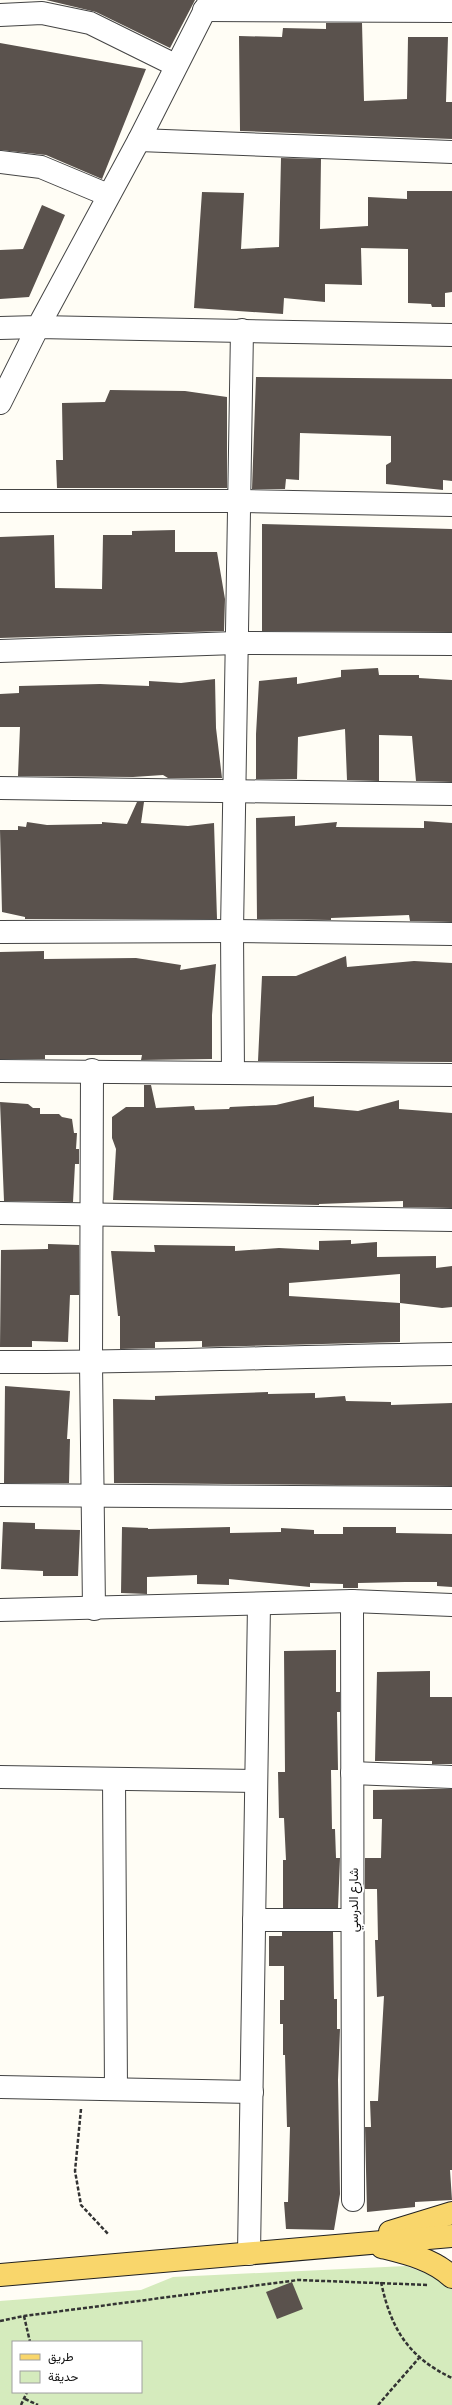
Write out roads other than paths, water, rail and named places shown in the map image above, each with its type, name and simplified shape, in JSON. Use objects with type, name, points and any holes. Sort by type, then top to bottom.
[{"type":"main road","points":[[353,2244],[452,2213]]},
{"type":"main road","points":[[0,2275],[452,2236]]},
{"type":"main road","points":[[353,2244],[405,2253],[426,2260],[445,2270],[442,2281]]},
{"type":"main road","points":[[0,2279],[23,2273]]},
{"type":"street","points":[[0,403],[38,327],[139,140],[175,65],[207,5],[452,11]]},
{"type":"street","points":[[0,15],[42,13],[83,21],[175,65]]},
{"type":"street","points":[[139,140],[452,152]]},
{"type":"street","points":[[0,162],[42,167],[108,195]]},
{"type":"street","points":[[0,328],[38,327],[242,330],[452,335]]},
{"type":"street","points":[[233,1073],[232,931],[236,791],[236,643],[240,501],[242,330]]},
{"type":"street","points":[[0,501],[240,501],[452,505]]},
{"type":"street","points":[[0,651],[236,643],[452,644]]},
{"type":"street","points":[[0,788],[452,794]]},
{"type":"street","points":[[0,932],[232,931],[452,934]]},
{"type":"street","points":[[92,1070],[91,1363],[94,1609]]},
{"type":"street","points":[[0,1071],[92,1070],[452,1075]]},
{"type":"street","points":[[0,1213],[452,1220]]},
{"type":"street","points":[[0,1362],[91,1363],[285,1356],[452,1354]]},
{"type":"street","points":[[0,1495],[452,1498]]},
{"type":"street","points":[[0,1610],[94,1609],[352,1601],[452,1605]]},
{"type":"street","name":"شارع الدرسي","points":[[352,1601],[353,2200]]},
{"type":"street","points":[[249,2254],[259,1604]]},
{"type":"street","points":[[352,1773],[452,1777]]},
{"type":"street","points":[[0,1777],[256,1781]]},
{"type":"street","points":[[114,1779],[116,2089]]},
{"type":"street","points":[[254,1920],[352,1920]]},
{"type":"street","points":[[0,2087],[252,2092]]}]
